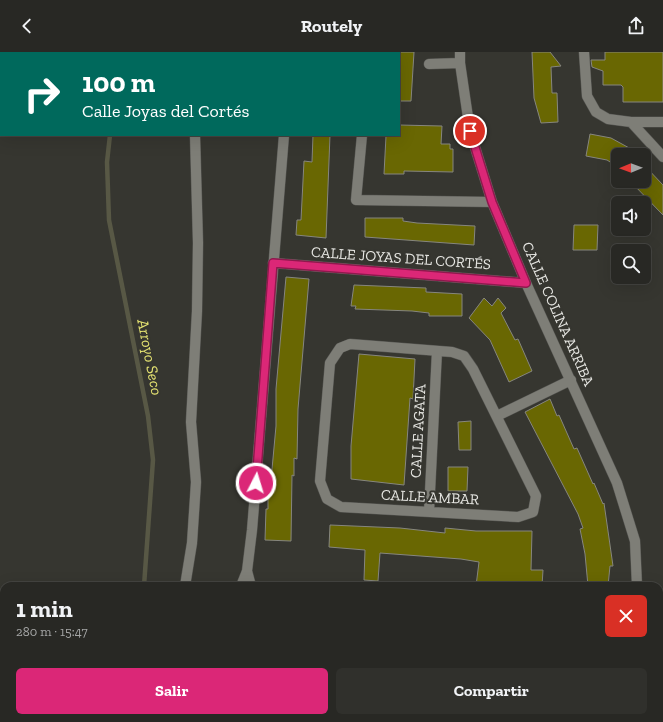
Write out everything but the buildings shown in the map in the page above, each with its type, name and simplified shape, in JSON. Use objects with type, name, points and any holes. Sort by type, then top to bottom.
[{"type":"street","name":"CALLE COLINA ARRIBA","points":[[460,52],[460,63],[470,131],[492,202],[526,283],[617,483],[635,541],[637,582]]},
{"type":"street","points":[[584,52],[587,96],[596,112],[608,119],[632,122],[663,122]]},
{"type":"street","points":[[429,64],[460,63]]},
{"type":"street","points":[[632,122],[663,157]]},
{"type":"street","points":[[186,582],[192,543],[196,482],[191,422],[198,251],[195,136]]},
{"type":"street","points":[[242,582],[246,571],[252,530],[284,136]]},
{"type":"street","points":[[362,136],[356,200],[492,202]]},
{"type":"street","name":"CALLE JOYAS DEL CORTÉS","points":[[273,263],[526,283]]},
{"type":"street","name":"CALLE AMBAR","points":[[438,350],[350,344],[340,348],[330,363],[328,379],[320,481],[327,499],[341,508],[518,517],[533,512],[536,496],[496,416]]},
{"type":"street","points":[[438,350],[464,356],[473,369],[496,416],[571,380]]},
{"type":"street","name":"CALLE AGATA","points":[[429,512],[438,350]]},
{"type":"street","points":[[246,571],[250,582]]},
{"type":"waterway","name":"Arroyo Seco","points":[[110,136],[107,162],[109,220],[148,416],[153,460],[144,582]]},
{"type":"route","points":[[256,483],[273,263],[526,283],[492,202],[470,131]]}]
